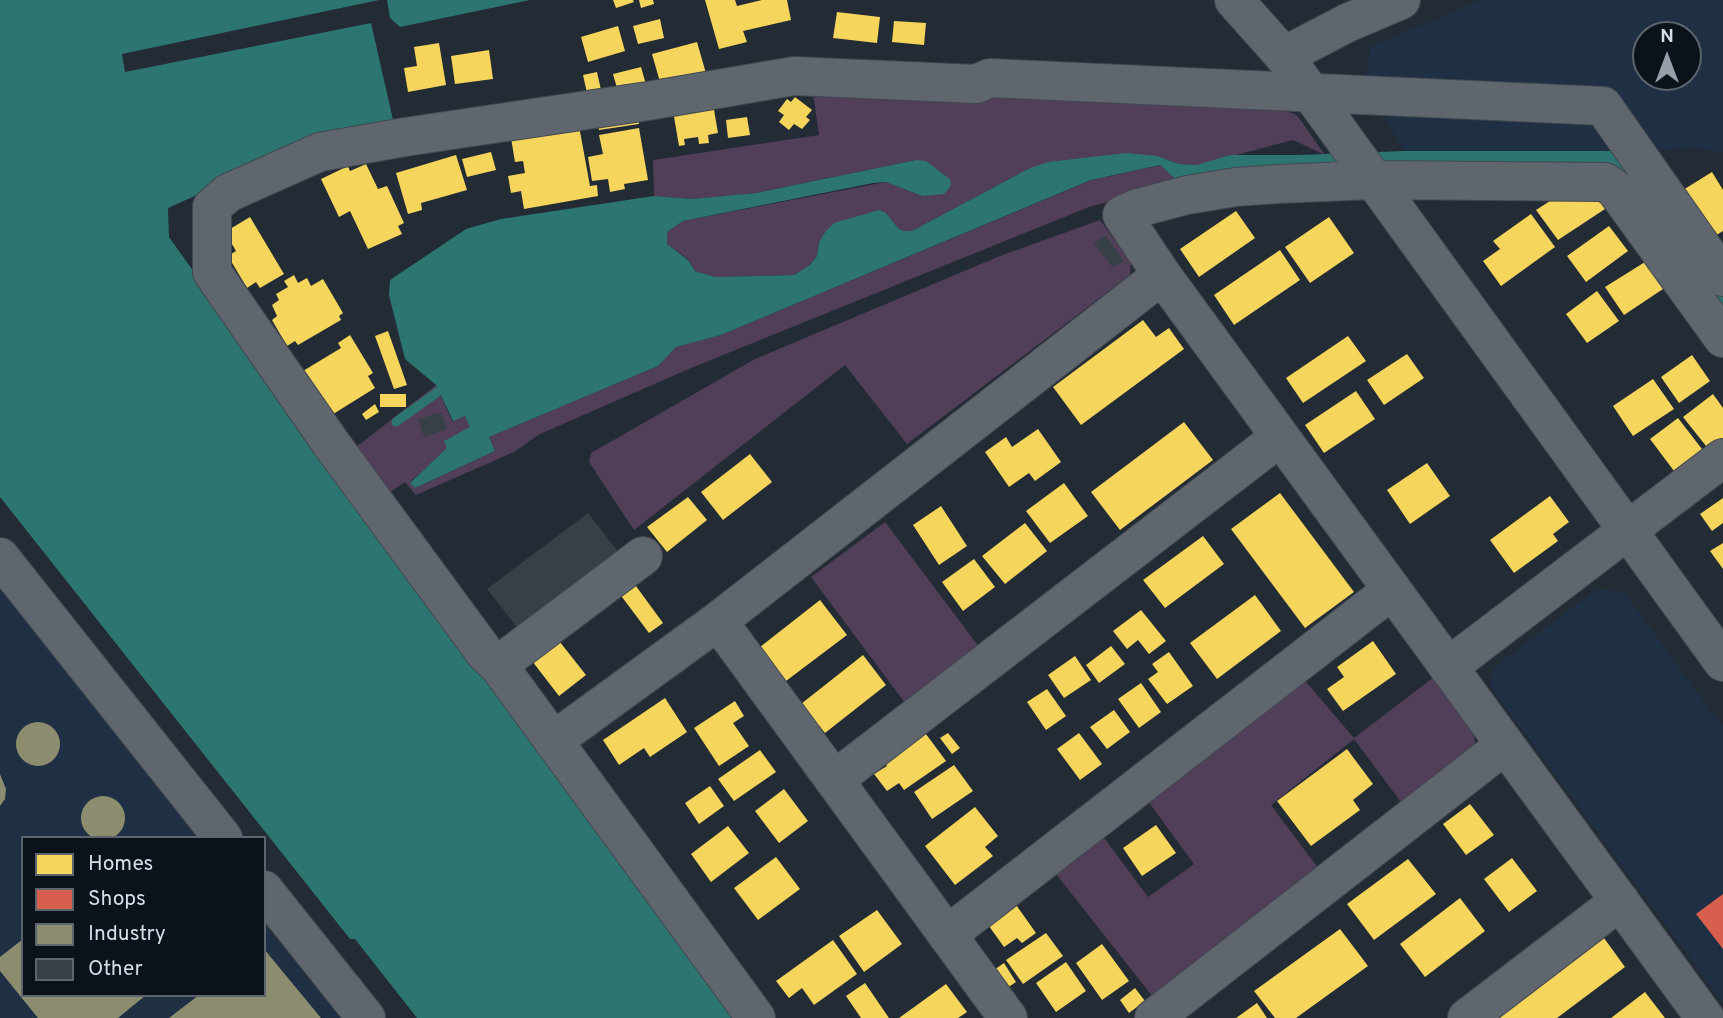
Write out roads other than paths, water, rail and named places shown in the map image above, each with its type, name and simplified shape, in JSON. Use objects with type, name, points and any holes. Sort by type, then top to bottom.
[{"type":"street","points":[[1234,0],[1284,57],[1723,662]]},
{"type":"street","points":[[1284,57],[1347,23],[1401,0]]},
{"type":"street","points":[[756,1018],[498,665],[485,653],[330,442],[212,272],[212,207],[228,193],[320,152],[794,76],[976,84],[990,78],[1603,106],[1723,277]]},
{"type":"street","points":[[1705,1018],[1162,275],[1122,215],[1187,195],[1236,187],[1372,180],[1605,182],[1615,189],[1723,338]]},
{"type":"street","points":[[554,741],[718,621],[1162,275]]},
{"type":"street","points":[[834,780],[1280,437]]},
{"type":"street","points":[[1448,667],[1723,458]]},
{"type":"street","points":[[498,665],[643,556]]},
{"type":"street","points":[[0,557],[221,836]]},
{"type":"street","points":[[947,935],[1392,590]]},
{"type":"street","points":[[718,621],[947,935],[1002,1016]]},
{"type":"street","points":[[1154,1018],[1506,745]]},
{"type":"street","points":[[266,893],[366,1018]]},
{"type":"street","points":[[1467,1018],[1620,901]]},
{"type":"waterway","points":[[396,422],[439,391]]}]
